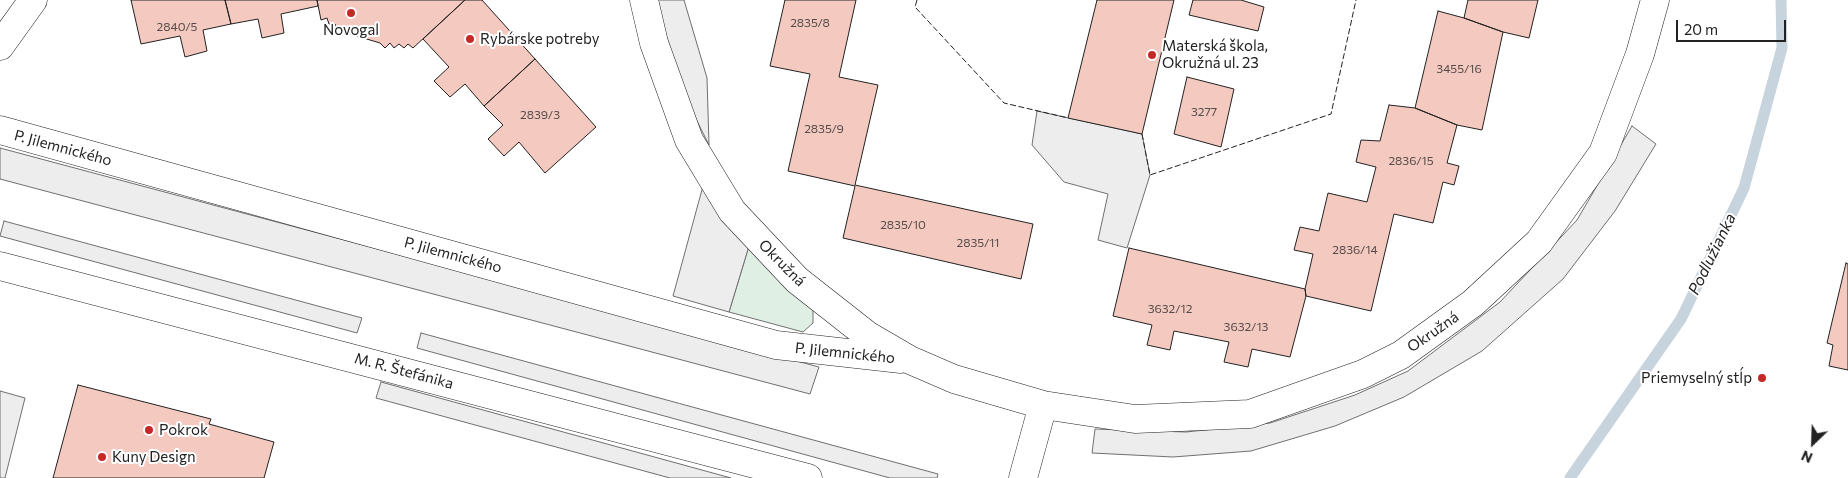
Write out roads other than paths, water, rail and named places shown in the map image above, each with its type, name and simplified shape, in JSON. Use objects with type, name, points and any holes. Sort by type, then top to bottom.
[{"type":"street","points":[[0,46],[33,0]]},
{"type":"street","name":"Okružná","points":[[644,0],[654,43],[689,140],[732,210],[797,280],[867,335],[910,360],[954,379],[1042,405],[1135,419],[1250,414],[1363,374],[1400,355],[1473,303],[1539,242],[1603,153],[1640,54],[1655,0]]},
{"type":"street","name":"P. Jilemnického","points":[[0,130],[776,345],[910,360]]},
{"type":"street","name":"M. R. Štefánika","points":[[0,266],[808,478]]},
{"type":"street","points":[[1023,478],[1042,405]]},
{"type":"waterway","name":"Podlužianka","points":[[1570,478],[1681,319],[1744,188],[1782,48],[1781,0]]},
{"type":"place","name":"Novogal","points":[[351,13]]},
{"type":"place","name":"Rybárske potreby","points":[[470,39]]},
{"type":"place","name":"Materská škola, Okružná ul. 23","points":[[1152,55]]},
{"type":"place","name":"Priemyselný stĺp","points":[[1762,378]]},
{"type":"place","name":"Pokrok","points":[[149,430]]},
{"type":"place","name":"Kuny Design","points":[[102,457]]}]
